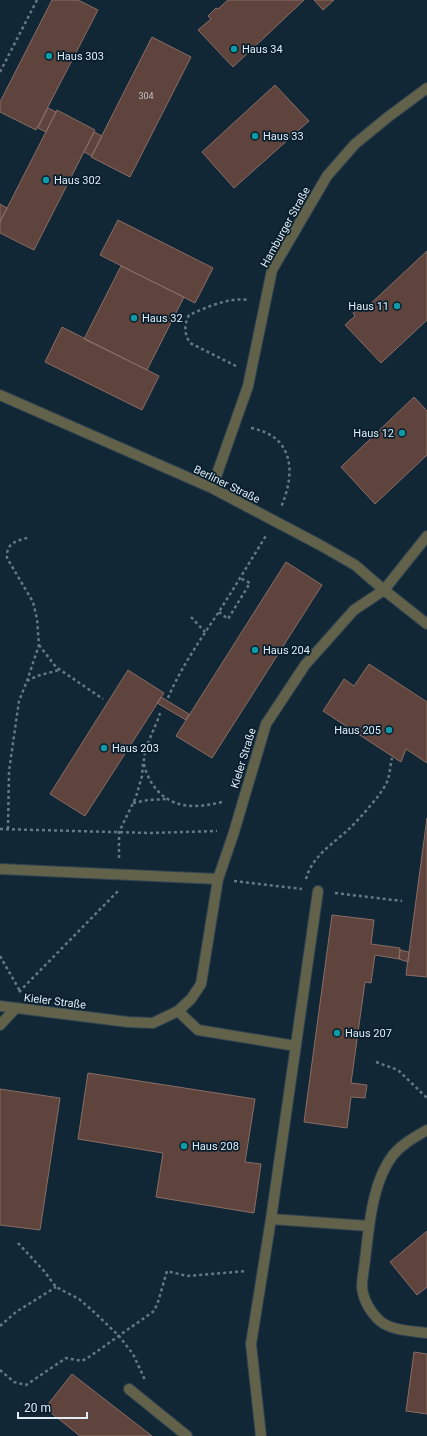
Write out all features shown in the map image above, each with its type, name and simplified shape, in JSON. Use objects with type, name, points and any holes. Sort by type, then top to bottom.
[{"type":"lane","name":"Hamburger Straße","points":[[212,488],[248,386],[272,270],[327,176],[355,144],[427,88]]},
{"type":"lane","name":"Berliner Straße","points":[[0,395],[212,488],[275,521],[355,565],[427,624]]},
{"type":"lane","name":"Kieler Straße","points":[[2,1006],[128,1022],[152,1023],[178,1012],[191,999],[201,984],[218,879],[234,832],[266,724],[305,665],[354,610],[384,590],[427,536]]},
{"type":"lane","points":[[0,869],[218,879]]},
{"type":"lane","points":[[261,1436],[251,1344],[271,1219],[318,891]]},
{"type":"lane","points":[[0,1025],[16,1008]]},
{"type":"lane","points":[[178,1012],[198,1030],[296,1046]]},
{"type":"lane","points":[[427,1130],[409,1141],[393,1155],[385,1169],[378,1187],[369,1226],[362,1288],[369,1309],[382,1322],[396,1328],[427,1333]]},
{"type":"lane","points":[[271,1219],[369,1226]]},
{"type":"lane","points":[[128,1389],[187,1436]]},
{"type":"path","points":[[0,72],[37,0]]},
{"type":"path","points":[[251,374],[190,343],[184,329],[189,315],[229,300],[242,299],[266,303]]},
{"type":"path","points":[[168,698],[205,632],[275,521],[284,500],[290,475],[289,462],[281,443],[272,435],[235,424]]},
{"type":"path","points":[[8,829],[10,772],[19,701],[39,645],[37,619],[33,602],[7,558],[7,550],[16,541],[30,537]]},
{"type":"path","points":[[219,612],[228,619],[250,583],[240,578]]},
{"type":"path","points":[[191,617],[205,632]]},
{"type":"path","points":[[39,645],[60,670],[103,699]]},
{"type":"path","points":[[27,681],[37,676],[60,670]]},
{"type":"path","points":[[2,1006],[20,991],[118,891],[119,832],[133,804],[142,776],[144,754],[160,713]]},
{"type":"path","points":[[306,884],[309,868],[318,856],[350,828],[365,812],[386,784],[392,758]]},
{"type":"path","points":[[143,763],[147,776],[153,785],[163,796],[168,799],[183,805],[200,807],[222,802]]},
{"type":"path","points":[[133,804],[148,800],[168,799]]},
{"type":"path","points":[[0,829],[119,832],[234,832]]},
{"type":"path","points":[[0,956],[20,991]]},
{"type":"path","points":[[376,1062],[398,1070],[427,1098]]},
{"type":"path","points":[[18,1243],[44,1271],[56,1287],[79,1299],[119,1336],[133,1354],[142,1372],[148,1387],[150,1406]]},
{"type":"path","points":[[0,1370],[14,1382],[26,1385],[66,1358],[82,1361],[154,1311],[167,1271],[187,1276],[263,1269]]},
{"type":"path","points":[[0,1326],[16,1312],[56,1287]]},
{"type":"building","name":"Haus 303","points":[[52,0],[78,0],[98,10],[36,130],[0,112],[0,102]]},
{"type":"building","name":"Haus 34","points":[[228,0],[304,0],[233,67],[198,30],[211,19],[208,16],[216,8],[218,9]]},
{"type":"building","points":[[314,0],[334,0],[323,10]]},
{"type":"building","points":[[152,37],[191,57],[130,177],[91,157]]},
{"type":"building","name":"Haus 33","points":[[275,85],[309,121],[234,188],[202,152]]},
{"type":"building","points":[[48,108],[56,112],[46,132],[38,128]]},
{"type":"building","name":"Haus 302","points":[[57,110],[95,130],[34,250],[0,233],[0,222]]},
{"type":"building","points":[[94,132],[102,136],[92,156],[84,152]]},
{"type":"building","points":[[0,204],[7,208],[0,222]]},
{"type":"building","points":[[118,220],[213,268],[195,303],[100,255]]},
{"type":"building","name":"Haus 11","points":[[427,251],[427,320],[381,363],[345,325],[355,316],[353,313],[362,304],[366,308]]},
{"type":"building","name":"Haus 32","points":[[121,266],[184,297],[147,370],[84,339]]},
{"type":"building","points":[[62,327],[159,376],[142,410],[45,362]]},
{"type":"building","name":"Haus 12","points":[[414,397],[427,411],[427,455],[375,504],[341,467]]},
{"type":"building","name":"Haus 204","points":[[286,562],[322,585],[212,758],[176,736]]},
{"type":"building","name":"Haus 205","points":[[369,664],[427,702],[427,763],[406,749],[401,762],[323,711],[344,679],[354,686]]},
{"type":"building","name":"Haus 203","points":[[128,670],[164,693],[85,816],[50,794]]},
{"type":"building","points":[[161,697],[189,714],[186,720],[157,703]]},
{"type":"building","points":[[427,818],[427,977],[406,975]]},
{"type":"building","name":"Haus 207","points":[[332,915],[374,920],[371,944],[400,948],[399,959],[375,955],[371,983],[365,982],[351,1083],[367,1085],[365,1098],[351,1097],[347,1128],[304,1122]]},
{"type":"building","points":[[400,950],[409,952],[408,962],[399,959]]},
{"type":"building","name":"Haus 208","points":[[88,1073],[255,1099],[245,1162],[261,1164],[254,1213],[156,1197],[163,1153],[78,1139]]},
{"type":"building","points":[[0,1089],[60,1098],[40,1230],[0,1225]]},
{"type":"building","points":[[427,1231],[427,1287],[417,1295],[390,1262]]},
{"type":"building","points":[[414,1352],[427,1354],[427,1414],[406,1411]]},
{"type":"building","points":[[72,1374],[152,1436],[80,1436],[45,1408]]},
{"type":"place","name":"Haus 34","points":[[234,49]]},
{"type":"place","name":"Haus 303","points":[[49,56]]},
{"type":"place","name":"Haus 33","points":[[255,136]]},
{"type":"place","name":"Haus 302","points":[[46,180]]},
{"type":"place","name":"Haus 11","points":[[397,306]]},
{"type":"place","name":"Haus 32","points":[[134,318]]},
{"type":"place","name":"Haus 12","points":[[402,433]]},
{"type":"place","name":"Haus 204","points":[[255,650]]},
{"type":"place","name":"Haus 205","points":[[389,730]]},
{"type":"place","name":"Haus 203","points":[[104,748]]},
{"type":"place","name":"Haus 207","points":[[337,1033]]},
{"type":"place","name":"Haus 208","points":[[184,1146]]}]
